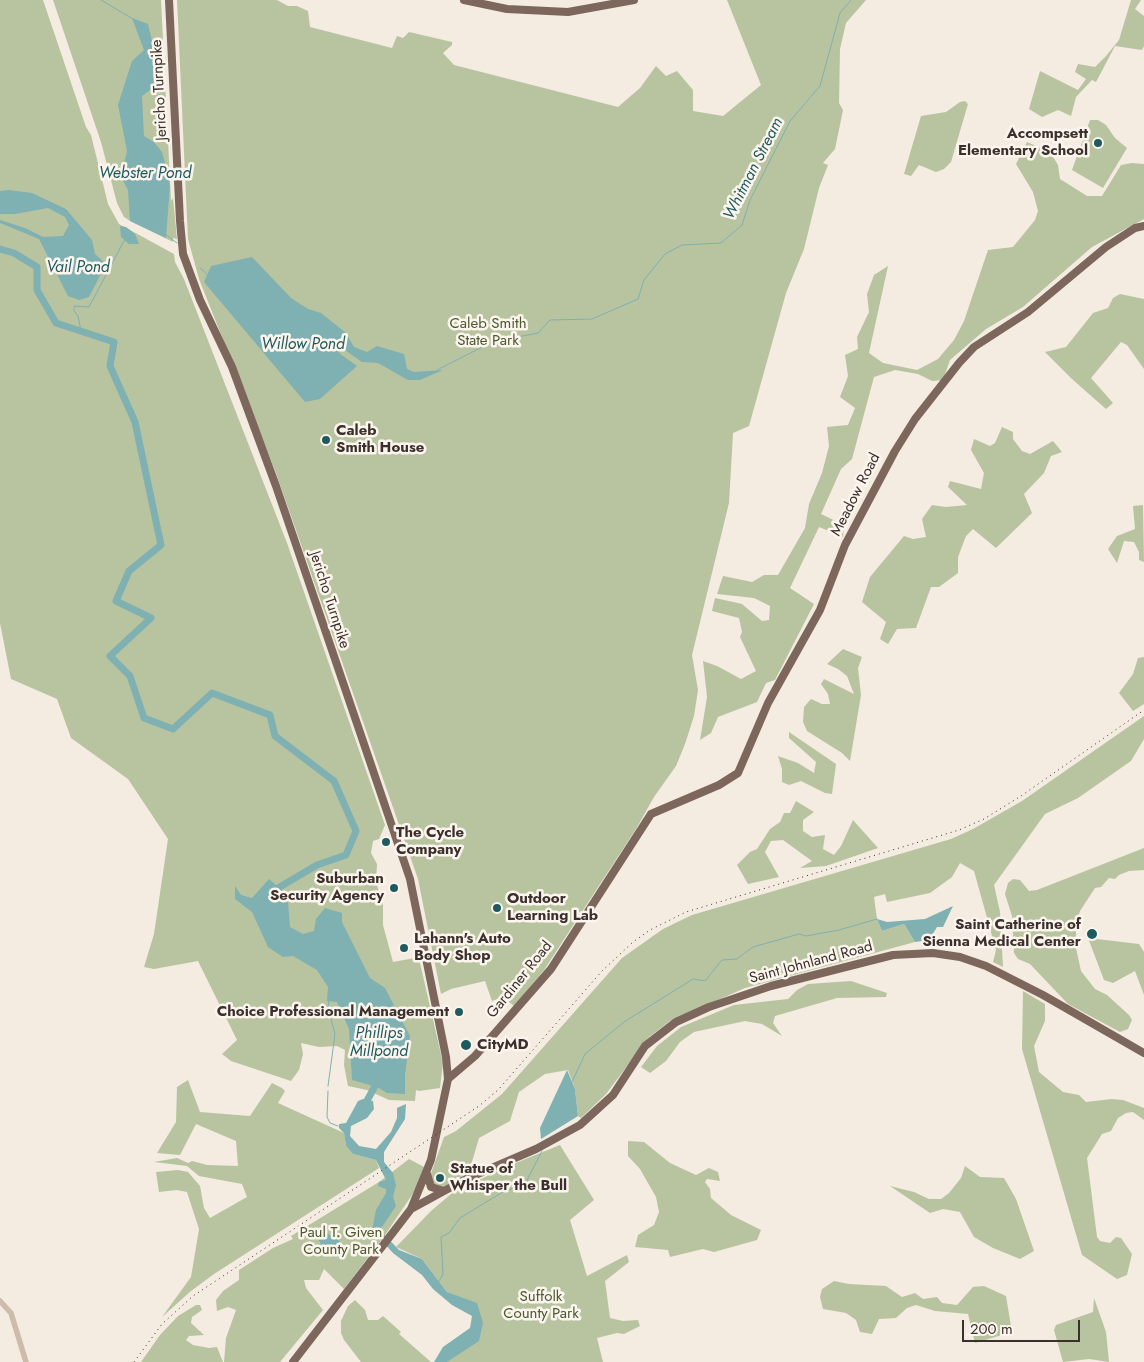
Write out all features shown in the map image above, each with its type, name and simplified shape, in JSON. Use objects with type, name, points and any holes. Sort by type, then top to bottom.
[{"type":"main road","name":"Jericho Turnpike","points":[[169,0],[183,254],[197,292],[232,368],[276,486],[410,879],[446,1057],[448,1079],[439,1130],[426,1173],[411,1210]]},
{"type":"main road","points":[[464,0],[507,9],[568,12],[634,0]]},
{"type":"main road","name":"Meadow Road","points":[[651,814],[720,785],[738,772],[764,710],[820,610],[845,545],[895,451],[915,419],[959,363],[974,347],[1028,312],[1106,247],[1135,228],[1144,226]]},
{"type":"main road","name":"Gardiner Road","points":[[448,1079],[475,1056],[551,969],[651,814]]},
{"type":"main road","name":"Saint Johnland Road","points":[[392,1236],[425,1204],[444,1191],[580,1126],[612,1095],[645,1046],[676,1022],[709,1007],[771,986],[901,953],[933,953],[960,957],[986,966],[1043,995],[1144,1053]]},
{"type":"main road","name":"Saint Johnland Road","points":[[411,1210],[518,1156]]},
{"type":"main road","points":[[426,1173],[431,1187],[444,1191]]},
{"type":"main road","points":[[417,1194],[425,1204]]},
{"type":"main road","points":[[294,1362],[411,1210]]},
{"type":"street","points":[[0,1301],[11,1313],[26,1362]]},
{"type":"green space","points":[[0,0],[43,0],[86,127],[91,135],[108,204],[119,224],[174,254],[175,262],[184,279],[287,543],[385,825],[379,839],[373,841],[371,853],[377,864],[376,882],[383,905],[383,925],[393,962],[415,958],[420,963],[443,1063],[440,1088],[416,1090],[415,1101],[389,1100],[367,1090],[348,1086],[344,1065],[345,1050],[337,1046],[319,1047],[301,1043],[303,1054],[299,1070],[291,1081],[231,1061],[222,1054],[237,1040],[198,961],[154,969],[144,967],[154,934],[168,839],[128,779],[71,738],[57,699],[11,679],[0,623]]},
{"type":"green space","points":[[53,0],[161,0],[171,201],[173,198],[177,239],[173,238],[173,242],[124,217],[117,203],[101,142]]},
{"type":"green space","name":"Caleb Smith State Park","points":[[177,0],[277,0],[288,6],[297,6],[308,11],[310,27],[392,48],[397,36],[403,38],[409,32],[452,42],[452,45],[443,53],[454,65],[618,107],[640,88],[656,66],[666,76],[677,71],[693,90],[693,111],[723,116],[761,85],[727,0],[866,0],[846,23],[840,49],[839,103],[843,110],[835,149],[823,163],[828,165],[819,188],[804,249],[786,293],[749,426],[733,433],[729,503],[692,655],[698,690],[694,716],[685,744],[676,766],[654,797],[636,829],[544,970],[514,1006],[503,997],[492,1001],[485,981],[451,989],[441,994],[418,879],[276,473],[199,279],[188,239]]},
{"type":"green space","points":[[1131,0],[1141,0],[1135,9],[1144,16],[1144,46],[1142,50],[1115,46],[1096,82],[1092,80],[1076,97],[1071,116],[1058,110],[1042,117],[1029,109],[1040,71],[1078,90],[1086,79],[1075,72],[1078,64],[1095,67],[1106,56],[1119,40]]},
{"type":"green space","points":[[965,101],[968,104],[951,162],[944,169],[936,172],[919,165],[911,176],[904,174],[921,116],[946,112],[960,102]]},
{"type":"green space","points":[[1090,120],[1098,120],[1106,125],[1115,138],[1127,148],[1103,188],[1072,170]]},
{"type":"green space","points":[[1027,142],[1050,152],[1058,165],[1060,179],[1087,196],[1102,196],[1121,165],[1132,163],[1144,164],[1144,219],[1092,247],[1023,307],[986,329],[950,360],[943,380],[932,381],[918,374],[895,370],[874,377],[852,459],[841,469],[821,514],[844,525],[843,537],[819,527],[790,588],[814,604],[775,680],[766,683],[757,702],[718,717],[711,733],[700,740],[707,697],[703,661],[741,679],[756,671],[740,637],[742,632],[739,618],[712,611],[715,598],[742,604],[762,621],[769,620],[770,606],[754,598],[717,594],[723,576],[752,582],[764,575],[778,575],[805,528],[809,504],[822,473],[829,446],[827,427],[848,425],[855,408],[840,397],[848,376],[845,355],[858,349],[857,337],[869,312],[867,294],[874,275],[888,266],[869,353],[883,363],[917,370],[938,359],[954,340],[964,321],[988,250],[1013,247],[1035,220],[1038,211],[1033,192],[1016,164]]},
{"type":"green space","points":[[1120,294],[1144,299],[1144,369],[1127,345],[1121,342],[1091,378],[1113,403],[1106,409],[1045,352],[1066,347],[1093,313],[1108,308],[1113,298]]},
{"type":"green space","points":[[1002,427],[1013,432],[1013,439],[1022,451],[1030,454],[1053,441],[1062,452],[1051,456],[1044,473],[1024,494],[1032,513],[996,548],[973,529],[966,536],[958,557],[958,573],[939,587],[931,587],[916,628],[897,629],[888,644],[880,639],[886,622],[862,602],[870,577],[904,536],[913,539],[926,537],[922,519],[932,505],[946,507],[967,505],[948,487],[950,481],[981,489],[984,473],[971,450],[974,439],[990,446],[995,443]]},
{"type":"green space","points":[[1143,505],[1144,562],[1139,560],[1139,552],[1134,542],[1124,541],[1117,563],[1108,549],[1117,536],[1135,529],[1133,506]]},
{"type":"green space","points":[[843,649],[862,657],[858,668],[861,695],[850,761],[842,753],[807,731],[803,722],[804,707],[811,699],[822,704],[830,704],[828,694],[821,684],[824,679],[854,694],[847,676],[827,664]]},
{"type":"green space","points":[[1144,657],[1144,704],[1133,711],[1119,693],[1133,674],[1138,658]]},
{"type":"green space","points":[[1144,716],[1144,739],[1131,761],[1078,798],[1045,814],[994,885],[1000,912],[1003,967],[993,962],[996,950],[974,871],[960,863],[952,877],[930,893],[887,902],[885,894],[874,897],[877,919],[882,931],[904,924],[915,942],[745,988],[670,1021],[648,1038],[606,1094],[581,1118],[578,1116],[575,1089],[568,1070],[545,1074],[519,1092],[510,1121],[479,1138],[469,1172],[442,1188],[435,1188],[429,1179],[444,1137],[456,1131],[502,1094],[622,958],[663,929],[692,915],[951,839],[973,829],[1022,801]]},
{"type":"green space","points":[[789,732],[836,764],[832,794],[825,793],[801,781],[789,785],[782,782],[782,769],[778,756],[798,763],[814,773],[816,762],[789,738]]},
{"type":"green space","points":[[796,801],[814,812],[803,820],[803,831],[812,837],[825,835],[823,849],[834,855],[841,846],[853,820],[878,848],[826,866],[800,868],[812,861],[783,840],[771,841],[765,852],[779,877],[748,884],[737,865],[750,852],[757,849],[770,829],[780,822],[784,813],[790,813]]},
{"type":"green space","points":[[1144,848],[1144,870],[1129,871],[1115,879],[1109,878],[1101,887],[1095,888],[1080,911],[1076,923],[1076,948],[1081,971],[1095,989],[1107,995],[1132,1020],[1128,1029],[1120,1032],[1068,1004],[1030,964],[1018,959],[1014,953],[1012,916],[1005,894],[1008,883],[1013,879],[1020,880],[1029,891],[1037,890]]},
{"type":"green space","points":[[1088,938],[1139,944],[1144,952],[1144,995],[1135,971],[1113,983],[1104,980]]},
{"type":"green space","points":[[851,981],[887,993],[886,997],[837,998],[775,1016],[773,1023],[782,1036],[762,1024],[745,1021],[694,1032],[680,1042],[666,1061],[650,1073],[641,1067],[657,1046],[681,1027],[734,1005],[788,999],[797,990],[808,984]]},
{"type":"green space","points":[[1023,991],[1045,1004],[1045,1021],[1034,1046],[1039,1072],[1063,1092],[1079,1095],[1086,1102],[1112,1099],[1123,1100],[1144,1108],[1144,1120],[1133,1112],[1126,1113],[1118,1118],[1111,1131],[1102,1134],[1087,1158],[1097,1237],[1100,1241],[1110,1243],[1116,1237],[1121,1238],[1132,1254],[1127,1275],[1117,1279],[1082,1255],[1022,1049]]},
{"type":"green space","points":[[188,1080],[200,1112],[250,1116],[272,1083],[285,1091],[278,1103],[344,1133],[346,1146],[353,1154],[376,1160],[379,1168],[214,1274],[191,1291],[162,1317],[191,1277],[199,1229],[187,1192],[177,1190],[159,1192],[156,1172],[178,1170],[188,1172],[200,1186],[204,1208],[210,1218],[247,1197],[242,1184],[199,1176],[187,1166],[154,1162],[177,1158],[188,1163],[192,1161],[207,1165],[238,1166],[236,1141],[196,1124],[180,1155],[157,1153],[176,1122],[177,1087]]},
{"type":"green space","points":[[628,1141],[644,1142],[670,1163],[696,1175],[709,1168],[718,1172],[720,1181],[707,1179],[705,1182],[710,1189],[711,1198],[731,1215],[761,1230],[757,1240],[714,1252],[703,1249],[670,1257],[668,1250],[635,1247],[638,1235],[654,1225],[659,1212],[656,1197],[640,1169],[628,1156]]},
{"type":"green space","name":"Suffolk County Park","points":[[560,1145],[594,1200],[570,1220],[587,1276],[627,1255],[629,1262],[605,1281],[610,1318],[623,1321],[638,1320],[640,1326],[624,1334],[617,1333],[597,1338],[603,1362],[447,1362],[483,1323],[457,1297],[447,1292],[422,1259],[396,1247],[431,1211],[451,1194],[501,1169]]},
{"type":"green space","name":"Paul T. Given County Park","points":[[409,1159],[426,1168],[416,1189],[385,1235],[344,1289],[324,1269],[319,1280],[304,1280],[306,1288],[323,1310],[280,1362],[224,1362],[226,1338],[236,1310],[228,1307],[217,1311],[216,1300],[223,1291],[239,1280],[239,1270],[273,1248],[293,1239],[291,1236],[379,1182]]},
{"type":"green space","points":[[965,1166],[980,1177],[1004,1178],[1016,1199],[1034,1251],[1020,1259],[993,1248],[974,1237],[960,1212],[943,1209],[930,1213],[890,1186],[914,1192],[929,1199],[941,1199],[949,1193],[961,1178]]},
{"type":"green space","points":[[834,1281],[849,1284],[886,1286],[902,1297],[915,1293],[923,1299],[937,1297],[942,1303],[957,1305],[973,1287],[984,1286],[1006,1296],[1012,1332],[975,1343],[968,1314],[935,1311],[916,1305],[907,1308],[896,1318],[879,1319],[872,1334],[860,1332],[856,1320],[846,1313],[823,1309],[820,1297],[822,1289]]},
{"type":"green space","points":[[1094,1298],[1106,1332],[1109,1362],[1089,1359],[1063,1362],[1054,1330],[1056,1325],[1093,1312]]},
{"type":"green space","points":[[355,1300],[365,1310],[368,1320],[378,1320],[383,1316],[401,1332],[399,1334],[431,1362],[361,1362],[344,1340],[341,1333],[341,1321],[348,1306]]},
{"type":"green space","points":[[196,1305],[200,1305],[202,1310],[192,1317],[191,1323],[204,1335],[189,1336],[186,1340],[193,1345],[209,1348],[217,1347],[223,1362],[141,1362],[160,1335],[178,1316]]},
{"type":"water","name":"Webster Pond","points":[[132,18],[148,24],[156,58],[157,85],[142,96],[144,136],[154,142],[162,152],[166,166],[170,186],[166,238],[130,221],[128,190],[121,177],[127,151],[118,105],[132,61],[144,50]]},
{"type":"water","name":"Vail Pond","points":[[9,190],[32,193],[66,209],[92,240],[95,254],[104,262],[104,268],[89,297],[79,300],[68,296],[39,239],[0,223],[0,220],[25,228],[43,237],[63,236],[69,225],[65,217],[48,208],[15,214],[0,214],[0,191]]},
{"type":"water","points":[[120,226],[126,227],[135,234],[139,244],[129,244],[121,237]]},
{"type":"water","name":"Willow Pond","points":[[252,257],[291,298],[308,309],[321,313],[346,333],[354,347],[367,352],[377,346],[404,354],[407,369],[414,372],[443,370],[420,380],[408,380],[378,363],[362,362],[342,348],[339,353],[357,366],[320,399],[305,402],[204,282],[211,266]]},
{"type":"water","name":"Phillips Millpond","points":[[269,879],[282,890],[288,902],[290,927],[303,934],[314,931],[316,919],[325,908],[342,913],[342,922],[370,978],[385,988],[410,1036],[405,1075],[405,1094],[387,1093],[377,1087],[352,1080],[349,1029],[337,1002],[327,1001],[328,987],[317,970],[293,956],[283,957],[268,947],[252,912],[235,899],[235,886],[241,895],[252,898]]},
{"type":"water","points":[[953,906],[943,927],[937,927],[929,940],[915,942],[904,924],[882,931],[877,919],[887,922],[925,919]]},
{"type":"water","points":[[567,1070],[575,1089],[578,1116],[541,1139],[540,1128]]},
{"type":"water","points":[[363,1099],[373,1101],[374,1109],[367,1118],[351,1126],[350,1136],[359,1146],[376,1149],[391,1132],[397,1118],[397,1108],[406,1104],[405,1119],[384,1152],[384,1162],[393,1173],[396,1185],[393,1197],[396,1206],[380,1230],[399,1250],[422,1259],[447,1292],[477,1303],[483,1323],[479,1341],[447,1362],[434,1362],[443,1347],[470,1328],[472,1316],[452,1305],[433,1289],[422,1275],[393,1253],[372,1230],[376,1210],[386,1193],[386,1189],[378,1186],[379,1182],[386,1180],[376,1160],[353,1154],[346,1146],[344,1133],[339,1128],[339,1124],[346,1123],[358,1101]]},
{"type":"water","points":[[323,1231],[340,1241],[332,1255],[324,1251],[317,1236]]},
{"type":"waterway","points":[[101,0],[133,19]]},
{"type":"waterway","name":"Whitman Stream","points":[[437,370],[492,342],[538,333],[550,320],[592,319],[638,299],[644,280],[665,254],[682,245],[721,243],[742,225],[750,200],[790,121],[820,86],[840,13],[851,0]]},
{"type":"waterway","name":"Whitman Stream","points":[[165,234],[177,243]]},
{"type":"waterway","name":"Whitman Stream","points":[[81,331],[74,306],[89,307],[125,239]]},
{"type":"waterway","points":[[0,249],[14,253],[37,267],[37,290],[56,323],[114,342],[110,366],[135,422],[161,545],[129,571],[116,601],[151,618],[110,656],[130,676],[144,718],[173,729],[212,693],[270,715],[275,736],[334,781],[356,831],[346,855],[317,865],[278,888],[278,896]]},
{"type":"waterway","name":"Whitman Stream","points":[[200,268],[208,275]]},
{"type":"waterway","points":[[572,1082],[585,1054],[624,1022],[693,979],[705,981],[722,960],[737,959],[753,947],[799,934],[806,936],[839,930],[877,919]]},
{"type":"waterway","points":[[328,1086],[335,1034],[328,1008],[329,1000]]},
{"type":"waterway","points":[[364,1106],[374,1088],[375,1077]]},
{"type":"waterway","points":[[328,1091],[327,1117],[330,1123],[338,1126]]},
{"type":"waterway","points":[[438,1283],[443,1274],[441,1237],[449,1233],[460,1218],[501,1193],[525,1184],[542,1151]]},
{"type":"railway","points":[[134,1362],[162,1324],[193,1296],[479,1106],[498,1090],[602,971],[633,942],[650,930],[686,912],[959,830],[984,819],[1021,796],[1144,710]]},
{"type":"place","name":"Accompsett Elementary School","points":[[1098,143]]},
{"type":"place","name":"Caleb Smith House","points":[[326,440]]},
{"type":"place","name":"The Cycle Company","points":[[386,842]]},
{"type":"place","name":"Suburban Security Agency","points":[[394,888]]},
{"type":"place","name":"Outdoor Learning Lab","points":[[497,908]]},
{"type":"place","name":"Saint Catherine of Sienna Medical Center","points":[[1092,934]]},
{"type":"place","name":"Lahann's Auto Body Shop","points":[[404,948]]},
{"type":"place","name":"Choice Professional Management","points":[[459,1012]]},
{"type":"place","name":"CityMD","points":[[466,1045]]},
{"type":"place","name":"Statue of Whisper the Bull","points":[[440,1178]]}]
